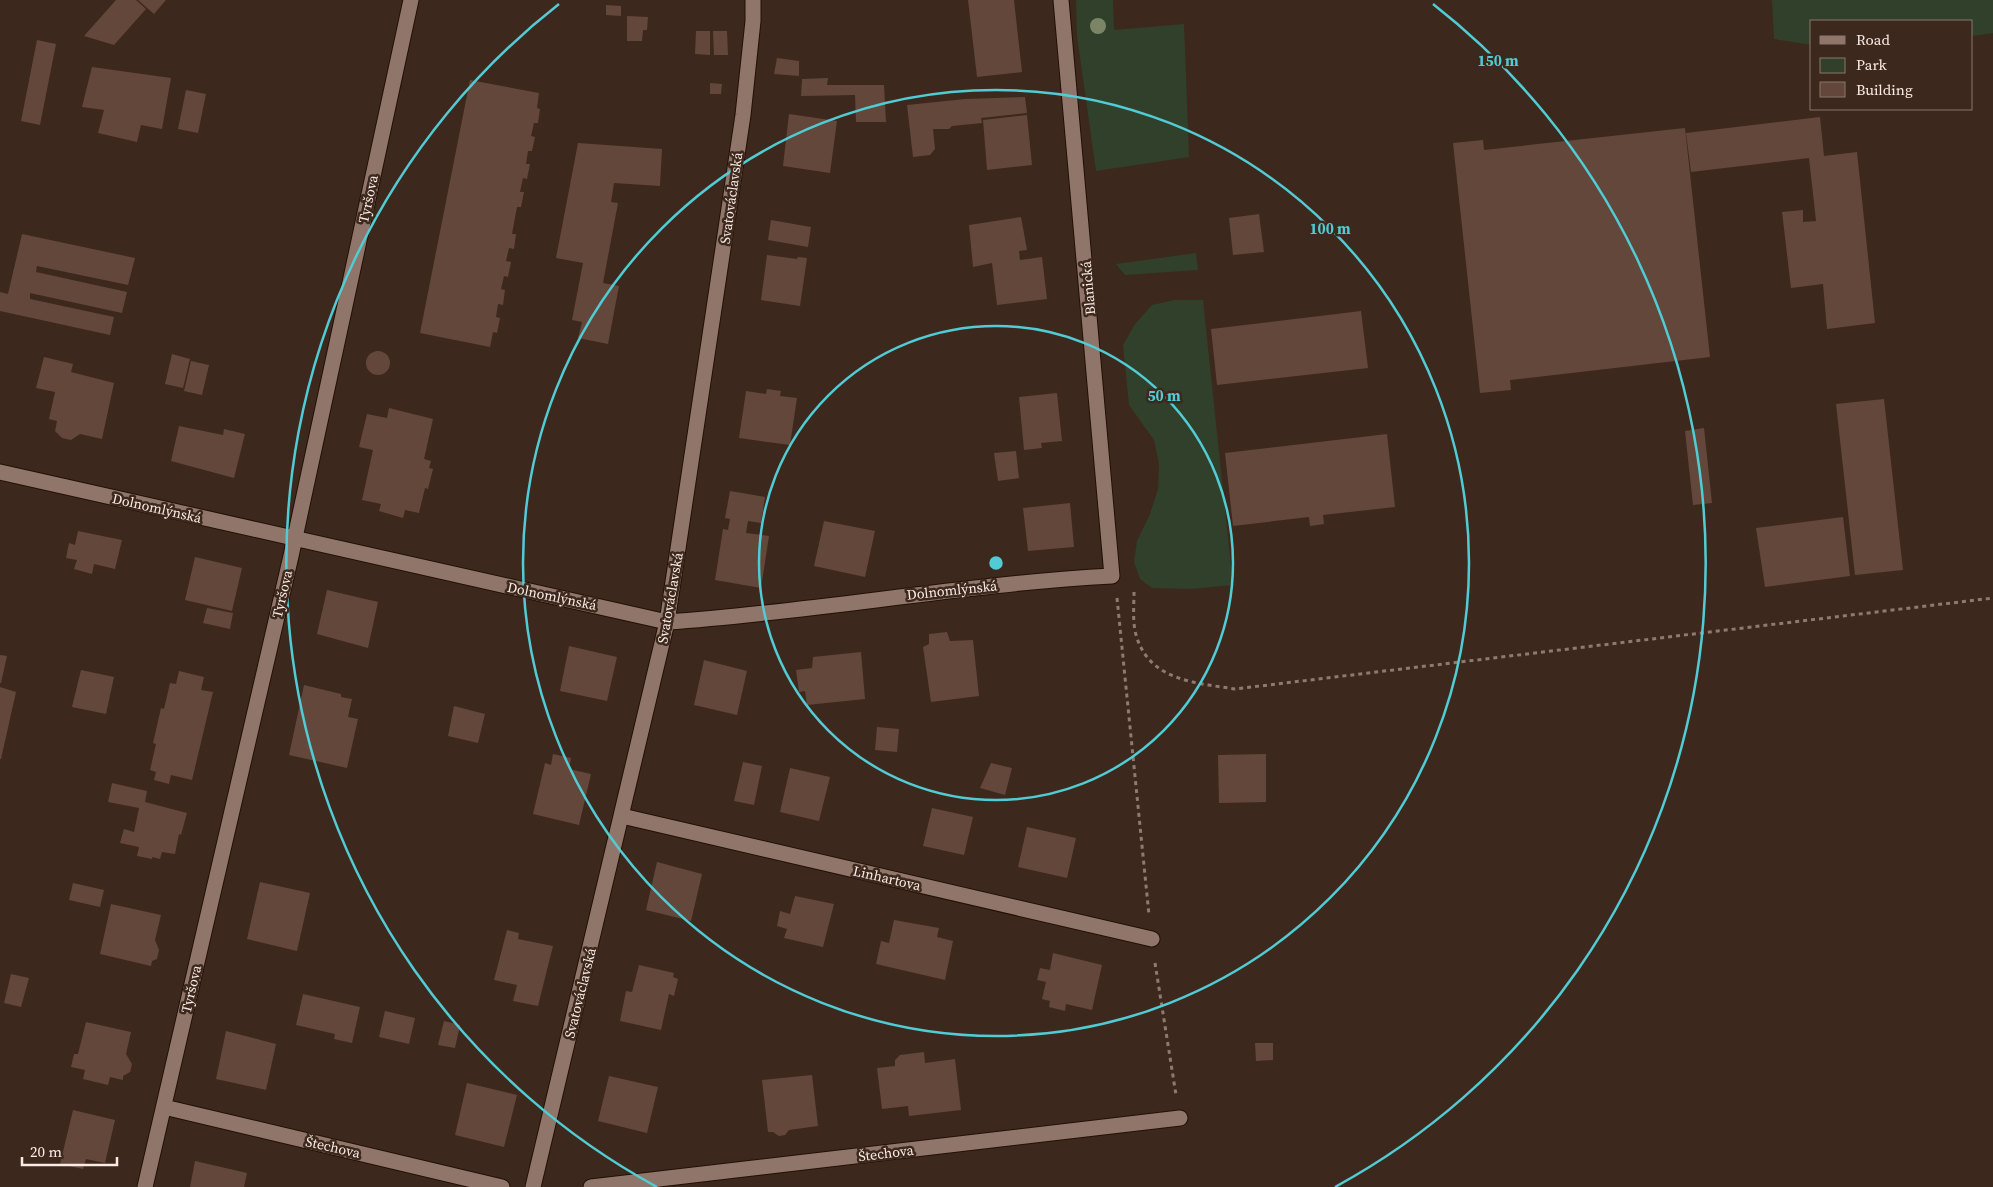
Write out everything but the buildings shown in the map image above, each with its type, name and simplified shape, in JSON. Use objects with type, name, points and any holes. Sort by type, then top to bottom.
[{"type":"street","name":"Tyršova","points":[[145,1187],[294,540],[411,0]]},
{"type":"street","name":"Svatováclavská","points":[[533,1187],[667,622],[743,115],[753,21],[752,0]]},
{"type":"street","name":"Blanická","points":[[1062,0],[1112,576]]},
{"type":"street","name":"Dolnomlýnská","points":[[0,472],[294,540],[667,622],[742,616],[1046,580],[1112,576]]},
{"type":"street","name":"Linhartova","points":[[622,816],[1152,939]]},
{"type":"street","name":"Štechova","points":[[164,1107],[502,1187]]},
{"type":"street","name":"Štechova","points":[[591,1187],[1180,1118]]},
{"type":"path","points":[[1112,576],[1116,591],[1152,939],[1180,1118]]},
{"type":"path","points":[[1134,592],[1136,636],[1147,659],[1177,679],[1236,690],[1993,598]]},
{"type":"green space","points":[[1076,0],[1113,0],[1114,30],[1184,24],[1189,157],[1096,171],[1077,36]]},
{"type":"green space","points":[[1772,0],[1993,0],[1993,33],[1973,36],[1973,20],[1810,20],[1810,45],[1774,39]]},
{"type":"green space","points":[[1196,253],[1198,270],[1125,275],[1116,264]]},
{"type":"green space","points":[[1174,300],[1203,300],[1233,585],[1191,589],[1152,588],[1140,579],[1134,562],[1137,541],[1150,514],[1158,489],[1159,464],[1154,440],[1129,405],[1123,345],[1135,324],[1152,305]]}]
